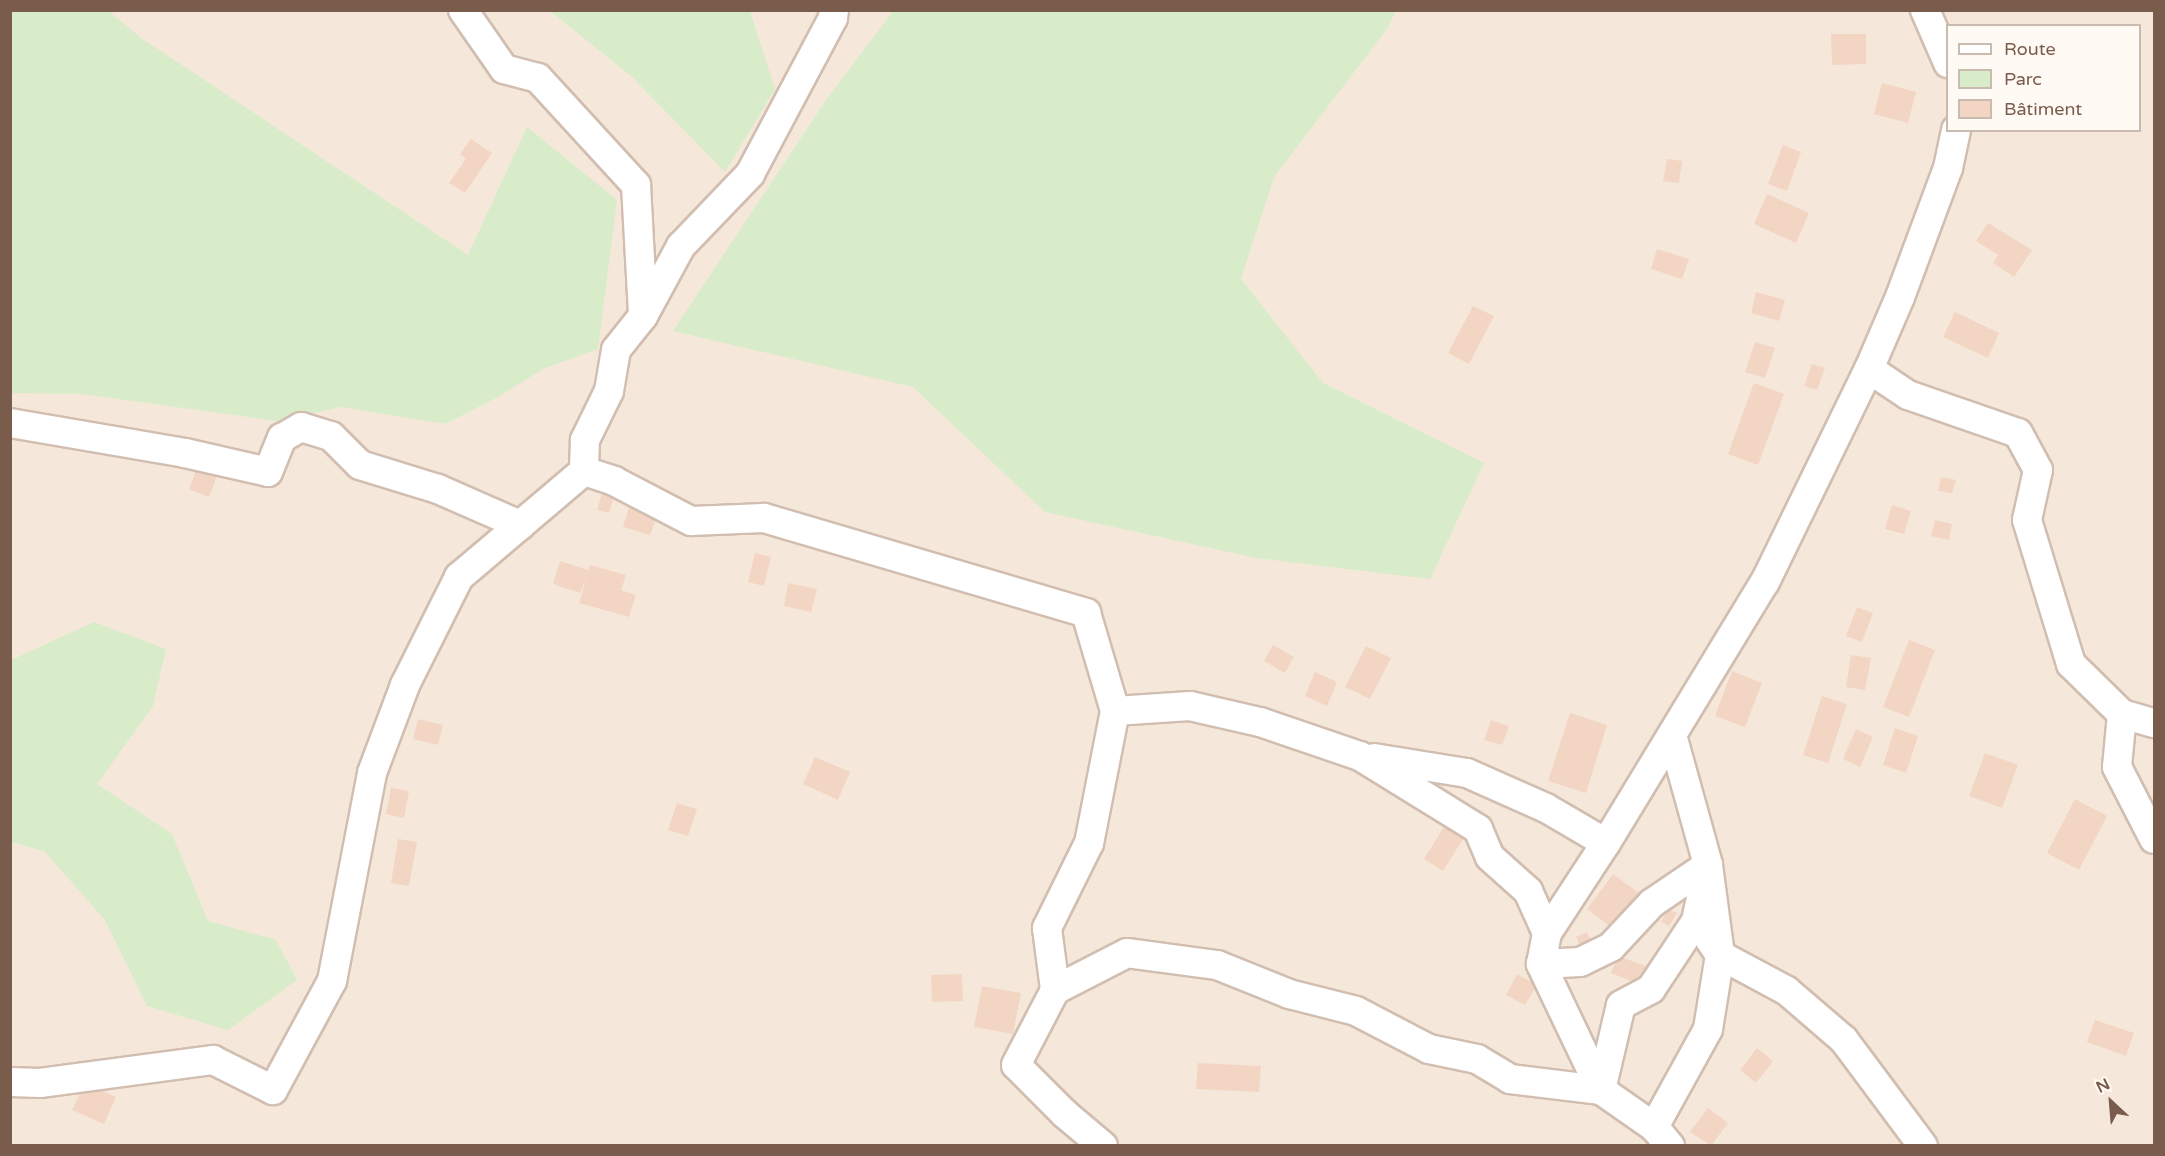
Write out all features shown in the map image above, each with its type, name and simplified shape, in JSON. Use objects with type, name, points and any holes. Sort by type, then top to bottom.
[{"type":"street","points":[[463,10],[504,69],[538,78],[636,185],[643,316]]},
{"type":"street","points":[[10,1082],[39,1083],[213,1060],[273,1090],[332,981],[372,774],[405,685],[459,577],[584,471],[585,440],[609,391],[616,350],[643,316],[681,246],[750,174],[833,18],[834,10]]},
{"type":"street","points":[[1925,10],[1946,61]]},
{"type":"street","points":[[1672,735],[1708,865],[1720,955],[1708,1029],[1662,1136],[1601,1090],[1541,964],[1547,933],[1606,843],[1765,582],[1869,369],[1900,297],[1948,168],[1956,132]]},
{"type":"street","points":[[1869,369],[1908,395],[1979,417],[2018,433],[2038,470],[2027,520],[2071,664],[2122,714],[2154,723]]},
{"type":"street","points":[[10,423],[185,453],[268,472],[282,438],[301,427],[331,436],[360,465],[438,489],[520,525]]},
{"type":"street","points":[[584,471],[614,481],[691,521],[764,518],[1086,613],[1115,711],[1089,843],[1047,928],[1055,990],[1016,1065],[1065,1114],[1103,1146]]},
{"type":"street","points":[[1115,711],[1190,706],[1260,722],[1360,756],[1467,773],[1546,808],[1606,843]]},
{"type":"street","points":[[2122,714],[2117,767],[2154,839]]},
{"type":"street","points":[[1360,756],[1479,828],[1490,857],[1528,891],[1547,933]]},
{"type":"street","points":[[1601,1090],[1621,1005],[1651,988],[1696,921],[1708,865]]},
{"type":"street","points":[[1541,964],[1580,962],[1611,946],[1652,903],[1708,865]]},
{"type":"street","points":[[1696,921],[1720,955],[1787,992],[1844,1040],[1923,1146]]},
{"type":"street","points":[[1055,990],[1127,953],[1217,965],[1289,994],[1356,1011],[1429,1049],[1477,1059],[1510,1079],[1601,1090]]},
{"type":"shaded area","points":[[11,11],[2154,11],[2154,1145],[11,1145]]},
{"type":"green space","points":[[894,10],[1396,11],[1387,29],[1274,177],[1241,279],[1323,383],[1484,463],[1430,579],[1256,558],[1045,512],[913,387],[673,331],[826,100]]},
{"type":"green space","points":[[11,11],[109,11],[141,38],[468,255],[527,127],[617,200],[598,349],[545,368],[496,398],[445,424],[340,407],[278,421],[81,394],[11,393]]},
{"type":"green space","points":[[550,11],[750,11],[775,89],[725,172],[631,76]]},
{"type":"green space","points":[[94,622],[166,649],[153,706],[97,784],[172,834],[208,921],[276,940],[297,980],[228,1030],[147,1006],[105,920],[44,851],[11,842],[11,660]]},
{"type":"building","points":[[1831,34],[1866,34],[1866,64],[1832,65]]},
{"type":"building","points":[[1882,83],[1916,92],[1908,123],[1874,114]]},
{"type":"building","points":[[471,139],[492,153],[465,193],[449,183],[466,159],[460,154]]},
{"type":"building","points":[[1783,145],[1801,152],[1787,191],[1768,184]]},
{"type":"building","points":[[1667,159],[1682,161],[1679,183],[1663,181]]},
{"type":"building","points":[[1767,194],[1809,213],[1796,243],[1754,224]]},
{"type":"building","points":[[1988,223],[2032,250],[2014,277],[1993,263],[1998,255],[1976,241]]},
{"type":"building","points":[[1657,249],[1689,259],[1682,279],[1651,269]]},
{"type":"building","points":[[1756,292],[1785,300],[1779,321],[1751,313]]},
{"type":"building","points":[[1473,306],[1494,316],[1469,364],[1448,353]]},
{"type":"building","points":[[1955,312],[1999,333],[1988,358],[1943,337]]},
{"type":"building","points":[[1755,342],[1775,348],[1765,378],[1745,372]]},
{"type":"building","points":[[1812,364],[1825,368],[1817,390],[1804,386]]},
{"type":"building","points":[[1754,383],[1784,394],[1758,465],[1728,454]]},
{"type":"building","points":[[197,468],[217,476],[209,497],[189,489]]},
{"type":"building","points":[[1941,477],[1956,480],[1952,493],[1938,491]]},
{"type":"building","points":[[602,493],[614,496],[609,513],[597,510]]},
{"type":"building","points":[[630,504],[658,513],[650,535],[623,527]]},
{"type":"building","points":[[1892,505],[1911,511],[1904,534],[1885,529]]},
{"type":"building","points":[[1935,520],[1952,524],[1949,540],[1931,536]]},
{"type":"building","points":[[755,553],[771,557],[764,586],[748,582]]},
{"type":"building","points":[[560,561],[588,570],[590,565],[626,575],[621,590],[636,595],[629,617],[579,603],[586,579],[580,593],[553,584]]},
{"type":"building","points":[[788,583],[817,589],[811,612],[784,606]]},
{"type":"building","points":[[1857,607],[1873,613],[1862,642],[1846,636]]},
{"type":"building","points":[[1909,640],[1935,650],[1909,717],[1883,707]]},
{"type":"building","points":[[1273,645],[1294,657],[1285,673],[1264,661]]},
{"type":"building","points":[[1366,646],[1391,658],[1370,699],[1345,687]]},
{"type":"building","points":[[1851,655],[1871,658],[1865,690],[1846,687]]},
{"type":"building","points":[[1732,671],[1762,683],[1745,727],[1715,716]]},
{"type":"building","points":[[1315,672],[1337,682],[1327,706],[1305,696]]},
{"type":"building","points":[[1822,696],[1847,704],[1828,763],[1803,755]]},
{"type":"building","points":[[1570,713],[1607,725],[1586,793],[1548,781]]},
{"type":"building","points":[[418,719],[443,725],[438,745],[413,739]]},
{"type":"building","points":[[1491,720],[1509,726],[1502,745],[1484,740]]},
{"type":"building","points":[[1895,728],[1918,736],[1906,773],[1883,765]]},
{"type":"building","points":[[1856,729],[1873,737],[1860,767],[1843,759]]},
{"type":"building","points":[[1985,753],[2018,765],[2002,808],[1969,796]]},
{"type":"building","points":[[815,757],[850,772],[838,800],[803,784]]},
{"type":"building","points":[[391,788],[409,791],[404,818],[386,814]]},
{"type":"building","points":[[2075,799],[2107,816],[2079,870],[2047,853]]},
{"type":"building","points":[[677,803],[697,809],[688,836],[668,830]]},
{"type":"building","points":[[1449,819],[1468,831],[1443,871],[1424,859]]},
{"type":"building","points":[[398,839],[417,842],[409,886],[391,883]]},
{"type":"building","points":[[1613,874],[1643,896],[1616,931],[1587,909]]},
{"type":"building","points":[[1668,909],[1677,913],[1669,926],[1661,922]]},
{"type":"building","points":[[1587,932],[1594,946],[1583,951],[1576,937]]},
{"type":"building","points":[[1618,956],[1646,966],[1639,984],[1611,973]]},
{"type":"building","points":[[962,974],[963,1001],[932,1002],[931,975]]},
{"type":"building","points":[[1517,974],[1537,985],[1525,1005],[1506,995]]},
{"type":"building","points":[[982,986],[1021,993],[1013,1034],[974,1027]]},
{"type":"building","points":[[2095,1020],[2134,1033],[2126,1056],[2087,1042]]},
{"type":"building","points":[[1757,1048],[1773,1061],[1756,1083],[1740,1070]]},
{"type":"building","points":[[1198,1063],[1261,1066],[1259,1092],[1196,1089]]},
{"type":"building","points":[[85,1083],[116,1097],[104,1124],[72,1110]]},
{"type":"building","points":[[1708,1108],[1728,1123],[1711,1146],[1690,1132]]}]
